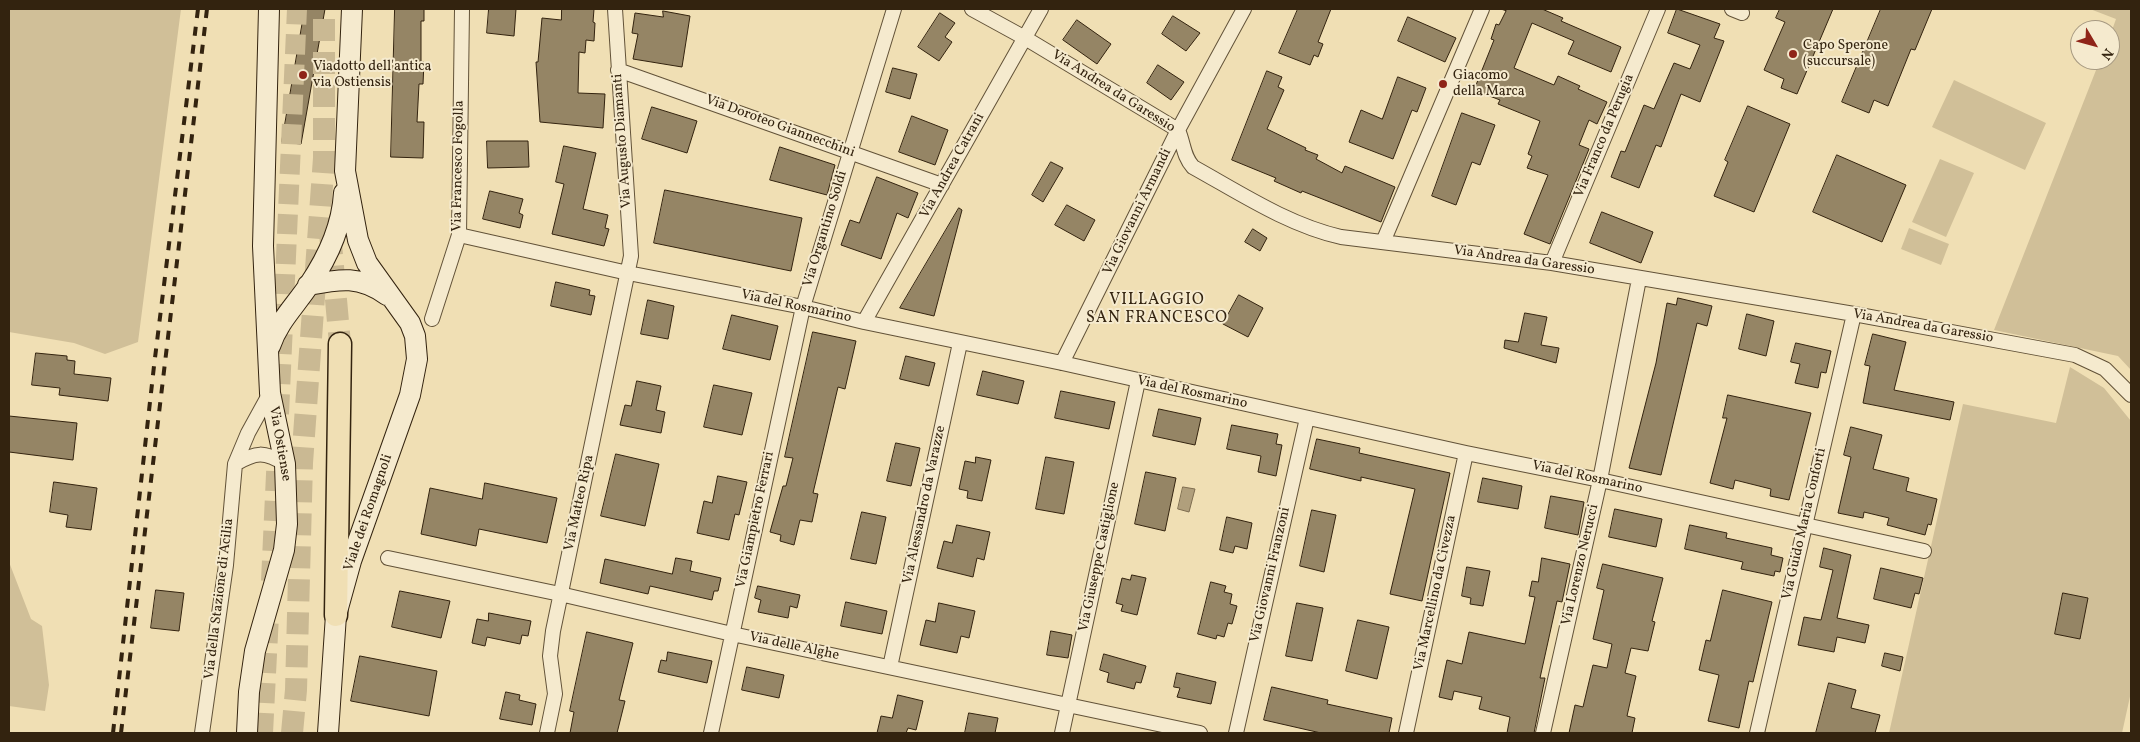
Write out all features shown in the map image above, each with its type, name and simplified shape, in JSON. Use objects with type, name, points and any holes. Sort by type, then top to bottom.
[{"type":"main road","points":[[268,352],[264,246],[269,9]]},
{"type":"main road","name":"Viale dei Romagnoli","points":[[328,733],[336,615],[351,561],[410,395],[417,370],[417,348],[413,328],[363,256],[358,240],[345,171],[352,9]]},
{"type":"main road","name":"Via Ostiense","points":[[247,733],[250,680],[256,644],[281,561],[286,535],[285,464],[270,392],[268,352],[277,327],[308,286],[337,232],[342,209],[345,171]]},
{"type":"main road","name":"Viale dei Romagnoli","points":[[308,286],[338,280],[360,281],[375,287],[396,302]]},
{"type":"main road","points":[[336,615],[340,344]]},
{"type":"street","name":"Via Francesco Fogolla","points":[[432,319],[459,235],[462,9]]},
{"type":"street","name":"Via Augusto Diamanti","points":[[615,9],[631,256],[628,273]]},
{"type":"street","name":"Via Organtino Soldi","points":[[802,307],[894,9]]},
{"type":"street","name":"Via Andrea da Garessio","points":[[972,9],[1178,130],[1183,141],[1184,154],[1193,168],[1317,232],[1552,263],[1854,314],[2075,355],[2105,369],[2131,395]]},
{"type":"street","name":"Via Andrea Catrani","points":[[864,322],[1041,9]]},
{"type":"street","name":"Via Giovanni Armandi","points":[[1062,363],[1178,130],[1244,9]]},
{"type":"street","points":[[1383,242],[1482,9]]},
{"type":"street","name":"Via Franco da Perugia","points":[[1552,263],[1658,9]]},
{"type":"street","name":"Via Doroteo Giannecchini","points":[[618,70],[942,185]]},
{"type":"street","name":"Via del Rosmarino","points":[[459,235],[628,273],[802,307],[960,343],[1062,363],[1466,453],[1600,480],[1924,551]]},
{"type":"street","name":"Via Matteo Ripa","points":[[547,733],[555,694],[550,656],[551,644],[628,273]]},
{"type":"street","name":"Via Lorenzo Nerucci","points":[[1543,733],[1600,480],[1640,279]]},
{"type":"street","name":"Via Giampietro Ferrari","points":[[711,733],[802,307]]},
{"type":"street","name":"Via Guido Maria Conforti","points":[[1757,733],[1854,314]]},
{"type":"street","name":"Via Alessandro da Varazze","points":[[890,667],[960,343]]},
{"type":"street","name":"Via Giuseppe Castiglione","points":[[1062,733],[1138,381]]},
{"type":"street","name":"Via della Stazione di Acilia","points":[[202,733],[226,565],[236,464],[248,433],[270,392]]},
{"type":"street","name":"Via Giovanni Franzoni","points":[[1236,733],[1307,418]]},
{"type":"street","points":[[236,464],[249,456],[260,453],[274,457],[285,464]]},
{"type":"street","name":"Via Marcellino da Civezza","points":[[1406,733],[1466,453]]},
{"type":"street","name":"Via delle Alghe","points":[[388,558],[560,594],[732,634],[1200,733]]},
{"type":"shaded area","points":[[9,9],[181,9],[138,342],[105,354],[74,343],[9,332]]},
{"type":"shaded area","points":[[2090,9],[2131,9],[2131,370],[2118,356],[1994,330],[2096,70],[2120,70],[2120,20]]},
{"type":"shaded area","points":[[1954,80],[2046,123],[2025,170],[1932,127]]},
{"type":"shaded area","points":[[1940,159],[1974,173],[1946,237],[1912,222]]},
{"type":"shaded area","points":[[1909,228],[1949,244],[1941,265],[1901,249]]},
{"type":"shaded area","points":[[2070,367],[2104,388],[2131,421],[2131,692],[2122,733],[1889,733],[1963,404],[2056,423]]},
{"type":"shaded area","points":[[1183,487],[1195,489],[1189,512],[1178,509]]},
{"type":"shaded area","points":[[9,562],[31,619],[42,626],[49,685],[45,711],[9,706]]},
{"type":"building","name":"Viadotto dell'antica via Ostiensis","points":[[305,9],[325,9],[301,144],[282,142]]},
{"type":"building","points":[[395,9],[424,9],[424,21],[421,21],[421,62],[424,62],[423,84],[419,84],[417,122],[424,122],[423,158],[391,157]]},
{"type":"building","points":[[489,9],[516,9],[514,36],[487,33]]},
{"type":"building","points":[[562,9],[594,9],[594,41],[586,40],[585,53],[579,52],[578,93],[605,94],[603,128],[540,122],[536,62],[538,62],[542,18],[561,20]]},
{"type":"building","points":[[1298,9],[1331,9],[1318,42],[1323,44],[1318,57],[1314,55],[1310,65],[1279,53]]},
{"type":"building","points":[[1501,9],[1542,9],[1563,18],[1561,21],[1621,47],[1611,72],[1568,54],[1574,41],[1532,23],[1514,68],[1554,85],[1558,76],[1580,86],[1578,89],[1607,102],[1597,124],[1589,120],[1579,145],[1589,149],[1550,244],[1524,234],[1548,175],[1527,168],[1532,156],[1528,154],[1540,121],[1498,104],[1500,100],[1474,90],[1494,40],[1491,39],[1496,24],[1499,25],[1506,11]]},
{"type":"building","points":[[1677,9],[1720,24],[1714,38],[1724,41],[1700,102],[1681,94],[1661,147],[1656,145],[1639,188],[1611,177],[1621,151],[1625,152],[1644,105],[1654,109],[1674,63],[1690,69],[1700,45],[1668,33]]},
{"type":"building","name":"Capo Sperone (succursale)","points":[[1780,9],[1833,9],[1797,94],[1781,88],[1784,79],[1764,70],[1785,22],[1776,18]]},
{"type":"building","points":[[1881,9],[1932,9],[1915,50],[1911,49],[1888,106],[1874,100],[1869,113],[1842,102]]},
{"type":"building","points":[[663,11],[690,16],[682,67],[633,59],[638,34],[632,33],[635,13],[663,17]]},
{"type":"building","points":[[940,13],[955,23],[945,37],[952,42],[939,61],[918,47]]},
{"type":"building","points":[[1173,16],[1200,33],[1186,51],[1162,34]]},
{"type":"building","points":[[1408,17],[1456,38],[1445,62],[1398,41]]},
{"type":"building","points":[[1077,20],[1111,44],[1097,64],[1063,40]]},
{"type":"building","points":[[1158,65],[1184,82],[1171,100],[1147,83]]},
{"type":"building","points":[[893,68],[917,74],[910,99],[886,92]]},
{"type":"building","points":[[1267,71],[1282,77],[1278,87],[1284,90],[1267,129],[1318,155],[1316,159],[1342,173],[1345,166],[1395,187],[1381,222],[1302,191],[1301,193],[1274,181],[1276,178],[1232,160]]},
{"type":"building","points":[[1398,77],[1426,88],[1417,112],[1412,110],[1393,159],[1349,142],[1361,110],[1382,119]]},
{"type":"building","points":[[1748,106],[1790,124],[1754,212],[1714,196],[1728,162],[1725,160]]},
{"type":"building","points":[[652,107],[697,121],[687,153],[642,139]]},
{"type":"building","points":[[1462,113],[1495,125],[1480,165],[1472,162],[1456,205],[1432,196]]},
{"type":"building","points":[[912,116],[948,130],[935,165],[899,152]]},
{"type":"building","points":[[487,141],[528,141],[529,167],[488,168]]},
{"type":"building","points":[[564,146],[596,153],[583,209],[608,215],[605,228],[609,229],[604,246],[552,234],[564,184],[556,182]]},
{"type":"building","points":[[780,147],[835,165],[827,195],[770,180]]},
{"type":"building","points":[[1837,155],[1906,185],[1882,242],[1813,212]]},
{"type":"building","points":[[1051,162],[1063,168],[1043,202],[1032,195]]},
{"type":"building","points":[[877,177],[918,193],[908,218],[897,213],[881,259],[841,245],[850,220],[859,223]]},
{"type":"building","points":[[665,190],[802,218],[791,271],[654,243]]},
{"type":"building","points":[[490,191],[523,199],[519,213],[523,215],[520,228],[483,219]]},
{"type":"building","points":[[1067,205],[1095,220],[1084,241],[1055,225]]},
{"type":"building","points":[[959,208],[962,210],[934,316],[900,308]]},
{"type":"building","points":[[1602,212],[1653,232],[1641,263],[1590,243]]},
{"type":"building","points":[[1253,229],[1267,238],[1260,251],[1245,242]]},
{"type":"building","points":[[556,282],[590,290],[589,295],[595,296],[591,315],[551,306]]},
{"type":"building","points":[[1239,295],[1263,308],[1248,337],[1223,324]]},
{"type":"building","points":[[1678,298],[1712,306],[1707,326],[1697,323],[1661,475],[1629,468],[1656,363],[1667,303],[1676,305]]},
{"type":"building","points":[[648,300],[674,306],[668,339],[641,334]]},
{"type":"building","points":[[1525,313],[1547,317],[1541,345],[1559,348],[1556,363],[1504,348],[1505,340],[1518,342]]},
{"type":"building","points":[[1747,314],[1774,321],[1766,356],[1739,349]]},
{"type":"building","points":[[732,315],[778,326],[770,360],[723,349]]},
{"type":"building","points":[[813,332],[856,341],[845,389],[838,387],[813,493],[818,494],[812,522],[800,520],[794,545],[780,541],[781,535],[770,532],[783,486],[786,486],[793,458],[785,457]]},
{"type":"building","points":[[1873,334],[1906,342],[1894,390],[1954,402],[1950,420],[1863,403],[1870,366],[1865,365]]},
{"type":"building","points":[[1796,343],[1831,351],[1826,373],[1821,372],[1818,388],[1795,383],[1800,364],[1791,362]]},
{"type":"building","points":[[36,353],[67,356],[67,360],[75,361],[74,374],[111,378],[108,401],[59,395],[60,388],[32,385]]},
{"type":"building","points":[[906,356],[935,363],[929,386],[900,379]]},
{"type":"building","points":[[983,371],[1024,381],[1018,404],[977,395]]},
{"type":"building","points":[[637,381],[661,386],[656,410],[665,412],[661,433],[620,425],[625,405],[631,406]]},
{"type":"building","points":[[714,385],[752,393],[742,435],[704,427]]},
{"type":"building","points":[[1061,391],[1115,402],[1109,429],[1055,418]]},
{"type":"building","points":[[1728,395],[1811,413],[1789,500],[1770,496],[1771,489],[1735,480],[1733,489],[1710,483],[1727,418],[1723,418]]},
{"type":"building","points":[[1159,409],[1201,418],[1195,445],[1153,436]]},
{"type":"building","points":[[9,416],[77,423],[73,460],[9,452]]},
{"type":"building","points":[[1232,425],[1278,434],[1276,444],[1282,445],[1276,476],[1258,472],[1261,456],[1227,449]]},
{"type":"building","points":[[1851,427],[1882,435],[1873,469],[1909,478],[1906,491],[1937,499],[1931,525],[1928,524],[1925,535],[1887,525],[1889,518],[1864,512],[1863,518],[1838,513],[1851,457],[1844,455]]},
{"type":"building","points":[[1317,439],[1360,448],[1359,453],[1450,473],[1422,601],[1390,594],[1415,489],[1361,477],[1361,481],[1310,469]]},
{"type":"building","points":[[896,443],[920,448],[911,486],[887,481]]},
{"type":"building","points":[[616,454],[659,464],[645,526],[601,516]]},
{"type":"building","points":[[976,457],[991,460],[982,501],[967,498],[968,491],[959,489],[965,461],[975,463]]},
{"type":"building","points":[[1046,457],[1074,462],[1064,514],[1036,509]]},
{"type":"building","points":[[1146,472],[1176,478],[1165,531],[1135,524]]},
{"type":"building","points":[[718,476],[747,482],[739,515],[735,514],[729,540],[697,533],[704,501],[712,503]]},
{"type":"building","points":[[1483,478],[1522,486],[1518,509],[1478,502]]},
{"type":"building","points":[[54,482],[97,488],[91,530],[66,527],[68,515],[50,512]]},
{"type":"building","points":[[485,483],[557,498],[547,543],[479,529],[476,546],[421,534],[430,488],[482,499]]},
{"type":"building","points":[[1551,496],[1584,502],[1578,535],[1545,528]]},
{"type":"building","points":[[1615,509],[1662,519],[1656,547],[1609,537]]},
{"type":"building","points":[[1312,510],[1336,515],[1324,572],[1300,566]]},
{"type":"building","points":[[862,512],[886,517],[876,564],[851,559]]},
{"type":"building","points":[[1227,517],[1252,523],[1247,549],[1235,546],[1233,553],[1220,550]]},
{"type":"building","points":[[957,525],[990,532],[984,560],[977,558],[973,577],[937,568],[944,541],[952,543]]},
{"type":"building","points":[[1690,525],[1727,533],[1726,538],[1772,548],[1771,555],[1783,558],[1780,572],[1775,571],[1774,576],[1741,569],[1743,562],[1685,549]]},
{"type":"building","points":[[1824,548],[1851,555],[1837,618],[1869,625],[1865,643],[1837,637],[1834,652],[1798,645],[1804,617],[1821,620],[1833,570],[1820,567]]},
{"type":"building","points":[[676,558],[692,561],[690,571],[721,578],[718,591],[714,591],[712,600],[650,586],[648,594],[600,583],[605,559],[672,574]]},
{"type":"building","points":[[1542,558],[1570,564],[1562,602],[1557,601],[1540,678],[1545,678],[1534,733],[1507,733],[1510,717],[1479,709],[1482,697],[1454,691],[1452,700],[1439,697],[1447,660],[1462,664],[1469,632],[1525,644],[1535,597],[1529,596],[1532,581],[1538,582]]},
{"type":"building","points":[[1603,564],[1663,578],[1652,621],[1655,622],[1648,651],[1631,648],[1625,673],[1636,676],[1627,716],[1635,718],[1632,733],[1569,733],[1575,705],[1583,707],[1593,665],[1607,668],[1612,644],[1593,639],[1604,590],[1597,588]]},
{"type":"building","points":[[1467,567],[1490,571],[1483,606],[1470,604],[1471,598],[1462,596]]},
{"type":"building","points":[[1881,568],[1923,578],[1919,594],[1915,593],[1911,608],[1874,599]]},
{"type":"building","points":[[1132,575],[1146,578],[1137,615],[1121,611],[1123,605],[1116,603],[1122,578],[1130,580]]},
{"type":"building","points":[[1211,582],[1226,586],[1224,592],[1232,594],[1230,604],[1237,606],[1232,624],[1228,623],[1224,637],[1217,635],[1216,639],[1198,634]]},
{"type":"building","points":[[758,586],[800,595],[797,608],[790,606],[788,618],[758,612],[761,600],[755,598]]},
{"type":"building","points":[[156,590],[184,593],[179,631],[151,628]]},
{"type":"building","points":[[1723,590],[1772,602],[1753,682],[1749,681],[1739,728],[1708,721],[1719,675],[1699,670],[1706,640],[1710,641]]},
{"type":"building","points":[[400,591],[450,601],[441,638],[392,627]]},
{"type":"building","points":[[2063,593],[2088,598],[2080,639],[2055,634]]},
{"type":"building","points":[[846,602],[887,611],[882,634],[841,626]]},
{"type":"building","points":[[939,603],[975,611],[969,638],[961,636],[957,653],[920,645],[926,620],[935,622]]},
{"type":"building","points":[[1297,603],[1323,608],[1312,661],[1286,656]]},
{"type":"building","points":[[489,613],[531,621],[528,636],[522,635],[520,644],[487,637],[485,646],[472,643],[477,619],[488,621]]},
{"type":"building","points":[[1358,620],[1389,627],[1377,679],[1346,671]]},
{"type":"building","points":[[1051,631],[1072,635],[1068,658],[1047,655]]},
{"type":"building","points":[[587,632],[633,643],[619,700],[625,701],[617,733],[570,733],[574,712],[570,711]]},
{"type":"building","points":[[668,652],[712,661],[707,683],[658,672],[661,660],[666,661]]},
{"type":"building","points":[[1885,653],[1903,657],[1900,671],[1882,666]]},
{"type":"building","points":[[1104,654],[1146,666],[1141,683],[1136,682],[1134,689],[1107,682],[1109,673],[1100,670]]},
{"type":"building","points":[[360,656],[437,671],[429,716],[351,701]]},
{"type":"building","points":[[747,667],[784,675],[779,698],[742,690]]},
{"type":"building","points":[[1177,673],[1216,682],[1211,704],[1177,697],[1180,688],[1174,687]]},
{"type":"building","points":[[1829,683],[1856,690],[1851,708],[1880,715],[1875,733],[1816,733]]},
{"type":"building","points":[[1272,687],[1328,700],[1327,704],[1392,718],[1389,733],[1321,733],[1264,720]]},
{"type":"building","points":[[506,692],[520,695],[519,700],[536,704],[532,725],[500,719]]},
{"type":"building","points":[[898,695],[923,701],[916,730],[908,728],[906,733],[877,733],[881,716],[892,718]]},
{"type":"building","points":[[969,713],[998,718],[995,733],[965,733]]},
{"type":"tunnel","points":[[279,414],[297,9]]},
{"type":"tunnel","points":[[292,733],[296,690],[302,463],[324,158],[324,9]]},
{"type":"tunnel","points":[[330,233],[340,344]]},
{"type":"tunnel","points":[[271,581],[277,453]]},
{"type":"tunnel","points":[[263,733],[269,615]]},
{"type":"railway","points":[[113,733],[154,366],[198,9]]},
{"type":"railway","points":[[121,733],[207,9]]},
{"type":"place","name":"Capo Sperone (succursale)","points":[[1793,54]]},
{"type":"place","name":"Viadotto dell'antica via Ostiensis","points":[[303,75]]},
{"type":"place","name":"Giacomo della Marca","points":[[1443,84]]},
{"type":"district","name":"VILLAGGIO SAN FRANCESCO","points":[[1157,310]]}]
